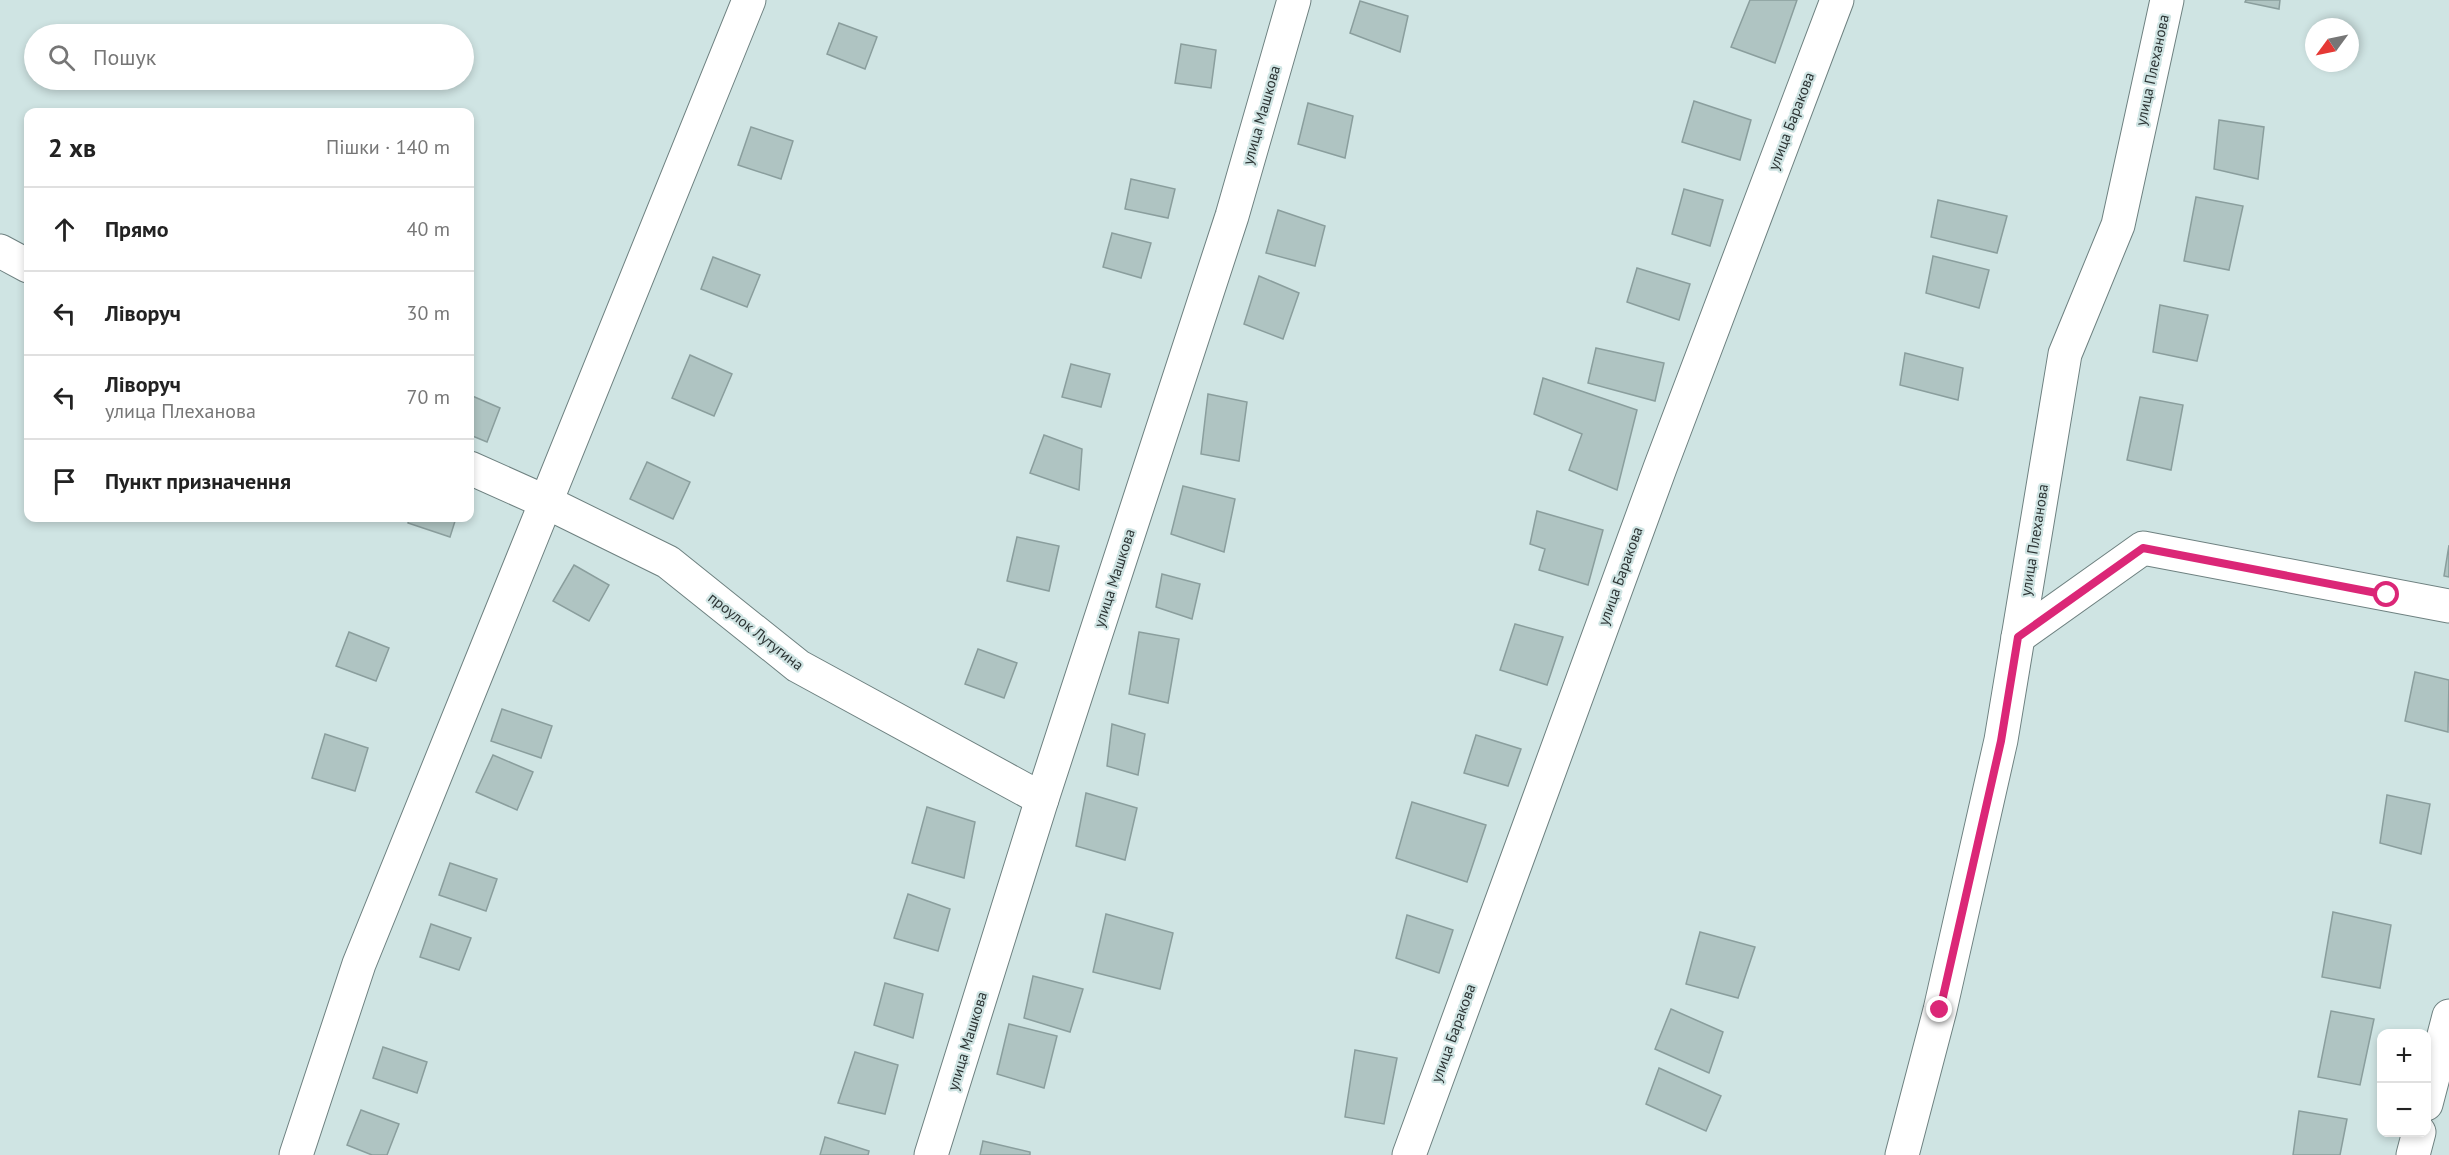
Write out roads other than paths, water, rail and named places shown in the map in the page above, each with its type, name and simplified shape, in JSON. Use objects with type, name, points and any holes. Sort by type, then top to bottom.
[{"type":"street","points":[[296,1155],[359,964],[748,0]]},
{"type":"street","name":"улица Машкова","points":[[932,1155],[1042,799],[1232,216],[1294,0]]},
{"type":"street","name":"улица Баракова","points":[[1409,1155],[1655,479],[1837,0]]},
{"type":"street","name":"улица Плеханова","points":[[1902,1155],[1940,1010],[2001,741],[2065,354],[2118,225],[2167,0]]},
{"type":"street","points":[[0,251],[24,264]]},
{"type":"street","name":"проулок Лутугина","points":[[474,470],[546,502],[668,562],[798,666],[1042,799]]},
{"type":"street","points":[[2018,637],[2143,548],[2449,606]]},
{"type":"street","points":[[2431,1088],[2449,1016]]},
{"type":"street","points":[[2413,1155],[2418,1137]]}]
